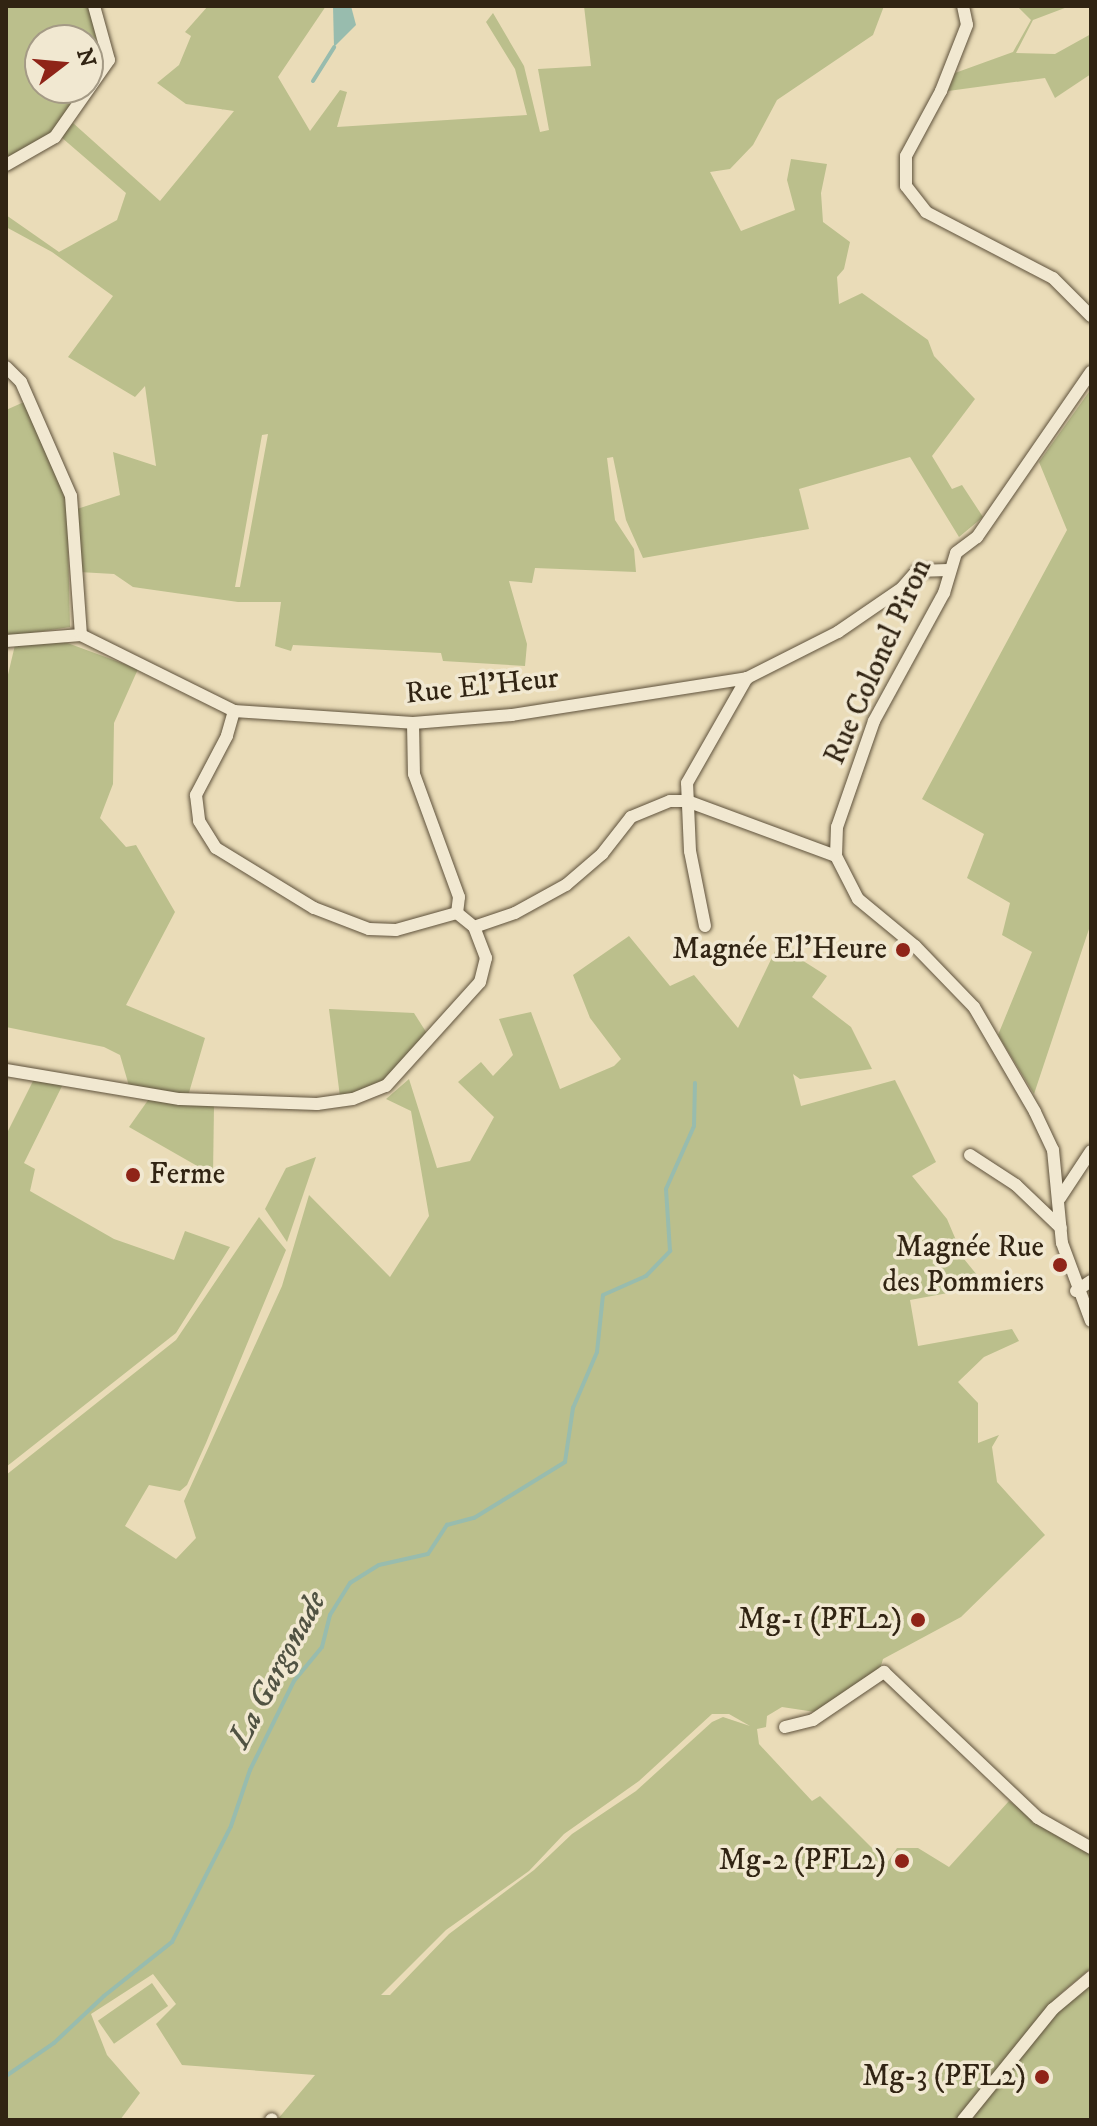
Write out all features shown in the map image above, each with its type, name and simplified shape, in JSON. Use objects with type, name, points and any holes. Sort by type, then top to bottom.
[{"type":"street","points":[[6,165],[55,137],[109,60],[94,6]]},
{"type":"street","points":[[963,6],[967,25],[941,91],[906,156],[906,186],[926,212],[1053,278],[1091,316]]},
{"type":"street","points":[[6,367],[21,382],[71,496],[81,635],[6,641]]},
{"type":"street","name":"Rue Colonel Piron","points":[[836,856],[837,827],[874,721],[944,593],[948,570],[956,553],[977,537],[1091,372]]},
{"type":"street","name":"Rue El'Heur","points":[[81,635],[234,711],[413,723],[512,715],[747,678],[838,632],[902,588],[917,571],[948,570]]},
{"type":"street","points":[[705,926],[690,851],[692,814],[687,801],[687,783],[747,678]]},
{"type":"street","points":[[234,711],[227,736],[196,795],[199,821],[216,848],[314,908],[369,929],[396,930],[457,913]]},
{"type":"street","points":[[413,723],[414,774],[459,897],[457,913]]},
{"type":"street","points":[[474,927],[515,913],[566,885],[602,854],[631,817],[670,801],[687,801],[836,856],[858,899],[915,946],[974,1007],[1053,1150],[1061,1228],[1076,1291],[1091,1321]]},
{"type":"street","points":[[6,1070],[180,1099],[317,1104],[353,1099],[386,1086],[480,982],[486,958],[474,927],[457,913]]},
{"type":"street","points":[[1060,1198],[1091,1151]]},
{"type":"street","points":[[970,1155],[1016,1185],[1061,1228]]},
{"type":"street","points":[[1076,1291],[1091,1281]]},
{"type":"street","points":[[785,1727],[813,1720],[884,1672],[1038,1818],[1091,1848]]},
{"type":"street","points":[[963,2120],[1053,2009],[1091,1977]]},
{"type":"green space","points":[[6,6],[90,6],[93,24],[24,24],[24,104],[74,104],[53,135],[6,162]]},
{"type":"green space","points":[[208,6],[326,6],[278,77],[310,131],[340,90],[347,92],[337,127],[527,115],[515,69],[486,22],[493,13],[524,66],[540,132],[549,130],[538,69],[591,66],[584,6],[884,6],[873,35],[777,100],[753,145],[730,169],[710,172],[741,231],[795,210],[787,180],[791,159],[827,164],[821,193],[823,222],[850,242],[844,269],[837,277],[839,304],[862,293],[928,340],[934,356],[975,399],[932,456],[952,489],[962,485],[983,517],[959,537],[910,457],[799,489],[809,529],[643,558],[626,520],[613,457],[607,458],[615,520],[634,549],[636,572],[535,568],[532,583],[509,581],[527,644],[525,666],[443,661],[441,653],[293,645],[291,651],[275,646],[281,602],[238,602],[133,587],[114,574],[79,572],[77,509],[120,495],[113,452],[156,466],[145,386],[135,397],[68,357],[113,296],[52,252],[6,227],[6,215],[59,252],[117,220],[126,193],[61,137],[73,123],[160,201],[234,111],[186,104],[157,83],[179,65],[191,36],[185,32]],"holes":[[[268,434],[240,587],[235,587],[262,435]]]},
{"type":"green space","points":[[1017,6],[1070,6],[1033,20],[1016,53],[1055,54],[1091,34],[1091,74],[1055,98],[1045,78],[948,91],[955,73],[1013,52],[1031,20]]},
{"type":"green space","points":[[1091,389],[1091,923],[1034,1094],[998,1035],[1032,952],[1002,935],[1010,903],[967,878],[984,834],[922,799],[1067,530],[1039,462]]},
{"type":"green space","points":[[24,402],[67,495],[70,627],[6,637],[6,410]]},
{"type":"green space","points":[[62,641],[138,669],[114,723],[113,784],[100,818],[126,847],[136,845],[175,912],[126,1005],[205,1038],[188,1096],[129,1086],[120,1055],[104,1047],[6,1027],[6,683],[15,645]]},
{"type":"green space","points":[[629,936],[670,986],[694,975],[738,1028],[778,945],[827,976],[812,997],[851,1027],[872,1069],[800,1079],[793,1074],[801,1106],[895,1080],[936,1162],[912,1176],[947,1219],[964,1259],[986,1286],[910,1300],[918,1346],[1012,1329],[1019,1341],[984,1357],[958,1382],[978,1403],[978,1443],[999,1435],[992,1447],[997,1482],[1045,1535],[961,1617],[883,1659],[880,1669],[815,1712],[782,1707],[767,1716],[766,1727],[757,1729],[759,1744],[812,1801],[820,1796],[887,1863],[897,1848],[918,1848],[949,1867],[1009,1801],[1091,1855],[1091,1968],[1060,1994],[957,2120],[277,2120],[315,2075],[182,2065],[156,2024],[176,2004],[153,1974],[91,2014],[107,2055],[140,2093],[120,2120],[6,2120],[6,1475],[176,1340],[259,1217],[286,1250],[206,1443],[187,1485],[180,1491],[149,1485],[125,1526],[176,1559],[196,1538],[184,1501],[282,1286],[309,1195],[390,1277],[429,1216],[411,1111],[386,1099],[409,1079],[437,1168],[470,1161],[494,1117],[458,1082],[481,1062],[493,1076],[513,1055],[499,1019],[531,1012],[560,1089],[614,1066],[621,1059],[590,1018],[573,975]],"holes":[[[712,1714],[729,1714],[750,1726],[723,1717],[712,1722],[636,1791],[572,1834],[534,1870],[449,1934],[390,1995],[381,1995],[446,1930],[529,1871],[564,1834],[639,1781]]]},
{"type":"green space","points":[[329,1009],[414,1013],[428,1035],[382,1085],[340,1097]]},
{"type":"green space","points":[[35,1077],[64,1082],[24,1163],[35,1169],[30,1191],[114,1239],[174,1260],[185,1231],[230,1247],[176,1333],[6,1467],[6,1135]]},
{"type":"green space","points":[[151,1096],[214,1106],[213,1175],[129,1127]]},
{"type":"green space","points":[[316,1157],[287,1242],[265,1209],[286,1168]]},
{"type":"green space","points":[[152,1983],[168,2006],[114,2044],[98,2021]]},
{"type":"green space","points":[[1091,1983],[1091,2120],[973,2120],[978,2107],[1063,2005]]},
{"type":"shaded area","points":[[333,6],[351,6],[356,25],[334,47]]},
{"type":"waterway","points":[[313,81],[334,47]]},
{"type":"waterway","name":"La Gargonade","points":[[6,2076],[54,2043],[104,1996],[172,1942],[231,1826],[250,1770],[294,1681],[322,1647],[330,1615],[350,1583],[379,1565],[428,1554],[447,1525],[474,1518],[565,1462],[573,1408],[597,1352],[603,1295],[646,1276],[670,1251],[666,1189],[694,1126],[695,1083]]},
{"type":"place","name":"Magnée El'Heure","points":[[903,950]]},
{"type":"place","name":"Ferme","points":[[133,1175]]},
{"type":"place","name":"Magnée Rue des Pommiers","points":[[1060,1265]]},
{"type":"place","name":"Mg-1 (PFL2)","points":[[918,1620]]},
{"type":"place","name":"Mg-2 (PFL2)","points":[[902,1861]]},
{"type":"place","name":"Mg-3 (PFL2)","points":[[1042,2077]]}]
